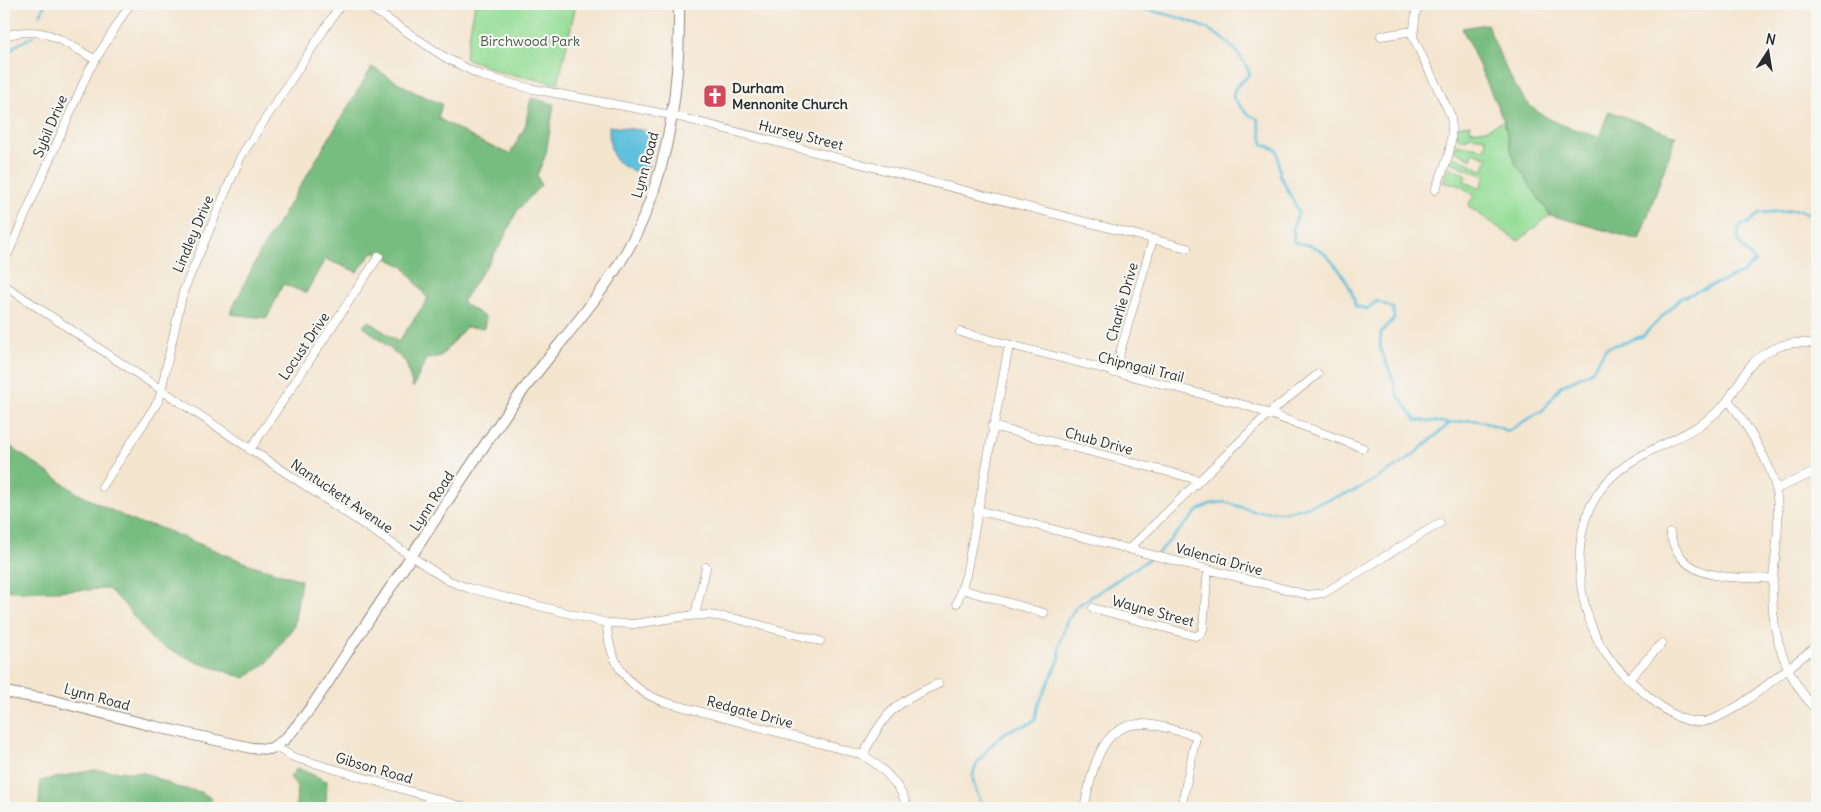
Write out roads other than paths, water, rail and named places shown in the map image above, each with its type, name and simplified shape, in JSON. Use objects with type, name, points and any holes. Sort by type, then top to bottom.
[{"type":"street","name":"Sybil Drive","points":[[4,263],[94,59],[130,4]]},
{"type":"street","name":"Lindley Drive","points":[[102,487],[155,406],[162,391],[170,343],[183,292],[234,172],[253,137],[341,4]]},
{"type":"street","name":"Hursey Street","points":[[365,4],[446,58],[482,76],[533,89],[671,115],[1187,248]]},
{"type":"street","name":"Lynn Road","points":[[4,692],[51,700],[153,726],[252,748],[276,747],[294,728],[509,409],[609,278],[628,248],[654,192],[671,115],[678,56],[679,4]]},
{"type":"street","points":[[1417,4],[1413,37],[1422,60],[1451,116],[1452,147],[1434,190]]},
{"type":"street","points":[[4,36],[22,31],[40,32],[58,38],[94,59]]},
{"type":"street","points":[[1381,36],[1413,31]]},
{"type":"street","name":"Charlie Drive","points":[[1114,373],[1153,239]]},
{"type":"street","name":"Locust Drive","points":[[250,450],[379,256]]},
{"type":"street","name":"Nantuckett Avenue","points":[[4,285],[411,557],[457,585],[607,623],[634,624],[695,615],[725,616],[820,641]]},
{"type":"street","name":"Chipngail Trail","points":[[960,332],[1248,406],[1363,448]]},
{"type":"street","points":[[1817,345],[1794,342],[1764,354],[1748,369],[1728,400],[1715,414],[1696,427],[1638,455],[1622,466],[1602,486],[1588,512],[1579,555],[1580,575],[1600,643],[1616,666],[1629,679],[1667,711],[1686,720],[1702,722],[1721,715],[1744,701],[1817,646]]},
{"type":"street","points":[[956,603],[962,589],[1009,344]]},
{"type":"street","points":[[1129,549],[1268,414],[1318,374]]},
{"type":"street","points":[[1728,400],[1748,430],[1776,489],[1777,536],[1773,580],[1774,626],[1787,668],[1793,680],[1817,712]]},
{"type":"street","name":"Chub Drive","points":[[992,426],[1199,480]]},
{"type":"street","points":[[1776,489],[1817,471]]},
{"type":"street","name":"Valencia Drive","points":[[978,510],[1308,595],[1324,593],[1440,523]]},
{"type":"street","points":[[1670,533],[1674,547],[1680,556],[1700,571],[1710,575],[1773,580]]},
{"type":"street","points":[[695,615],[706,567]]},
{"type":"street","name":"Wayne Street","points":[[1093,608],[1195,636],[1201,634],[1208,569]]},
{"type":"street","points":[[962,589],[1044,613]]},
{"type":"street","name":"Redgate Drive","points":[[607,623],[610,647],[619,668],[634,686],[649,696],[665,702],[863,755],[877,764],[891,778],[900,790],[908,808]]},
{"type":"street","points":[[1629,679],[1662,643]]},
{"type":"street","points":[[863,755],[876,728],[892,709],[909,697],[938,684]]},
{"type":"street","points":[[1084,808],[1095,760],[1104,743],[1124,728],[1143,724],[1196,737],[1181,808]]},
{"type":"street","name":"Gibson Road","points":[[276,747],[293,758],[467,808]]},
{"type":"street","points":[[426,808],[428,797]]},
{"type":"water","points":[[609,126],[648,131],[649,165],[644,174],[626,167],[615,159],[610,145]]},
{"type":"waterway","points":[[40,15],[45,4]]},
{"type":"waterway","points":[[1120,4],[1158,12],[1196,24],[1213,32],[1228,43],[1240,57],[1250,74],[1235,88],[1233,97],[1246,113],[1258,119],[1263,144],[1277,150],[1280,175],[1299,212],[1293,227],[1294,242],[1317,248],[1332,261],[1343,275],[1351,291],[1355,306],[1367,309],[1377,301],[1393,308],[1394,319],[1381,332],[1380,348],[1397,394],[1416,420],[1450,423]]},
{"type":"waterway","points":[[4,58],[15,46],[33,36]]},
{"type":"waterway","points":[[1157,554],[1199,510],[1211,504],[1225,502],[1253,511],[1281,512],[1300,509],[1351,492],[1371,482],[1406,461],[1450,423],[1471,420],[1485,422],[1508,431],[1543,410],[1561,386],[1592,371],[1606,348],[1643,336],[1681,298],[1742,273],[1755,262],[1739,242],[1738,232],[1740,225],[1749,223],[1759,213],[1799,210],[1817,218]]},
{"type":"waterway","points":[[982,808],[973,779],[975,769],[987,749],[1005,733],[1035,720],[1038,705],[1060,658],[1059,648],[1065,625],[1076,607],[1152,557]]},
{"type":"place","name":"Durham Mennonite Church","points":[[715,96]]},
{"type":"park label","name":"Birchwood Park","points":[[530,41]]}]
